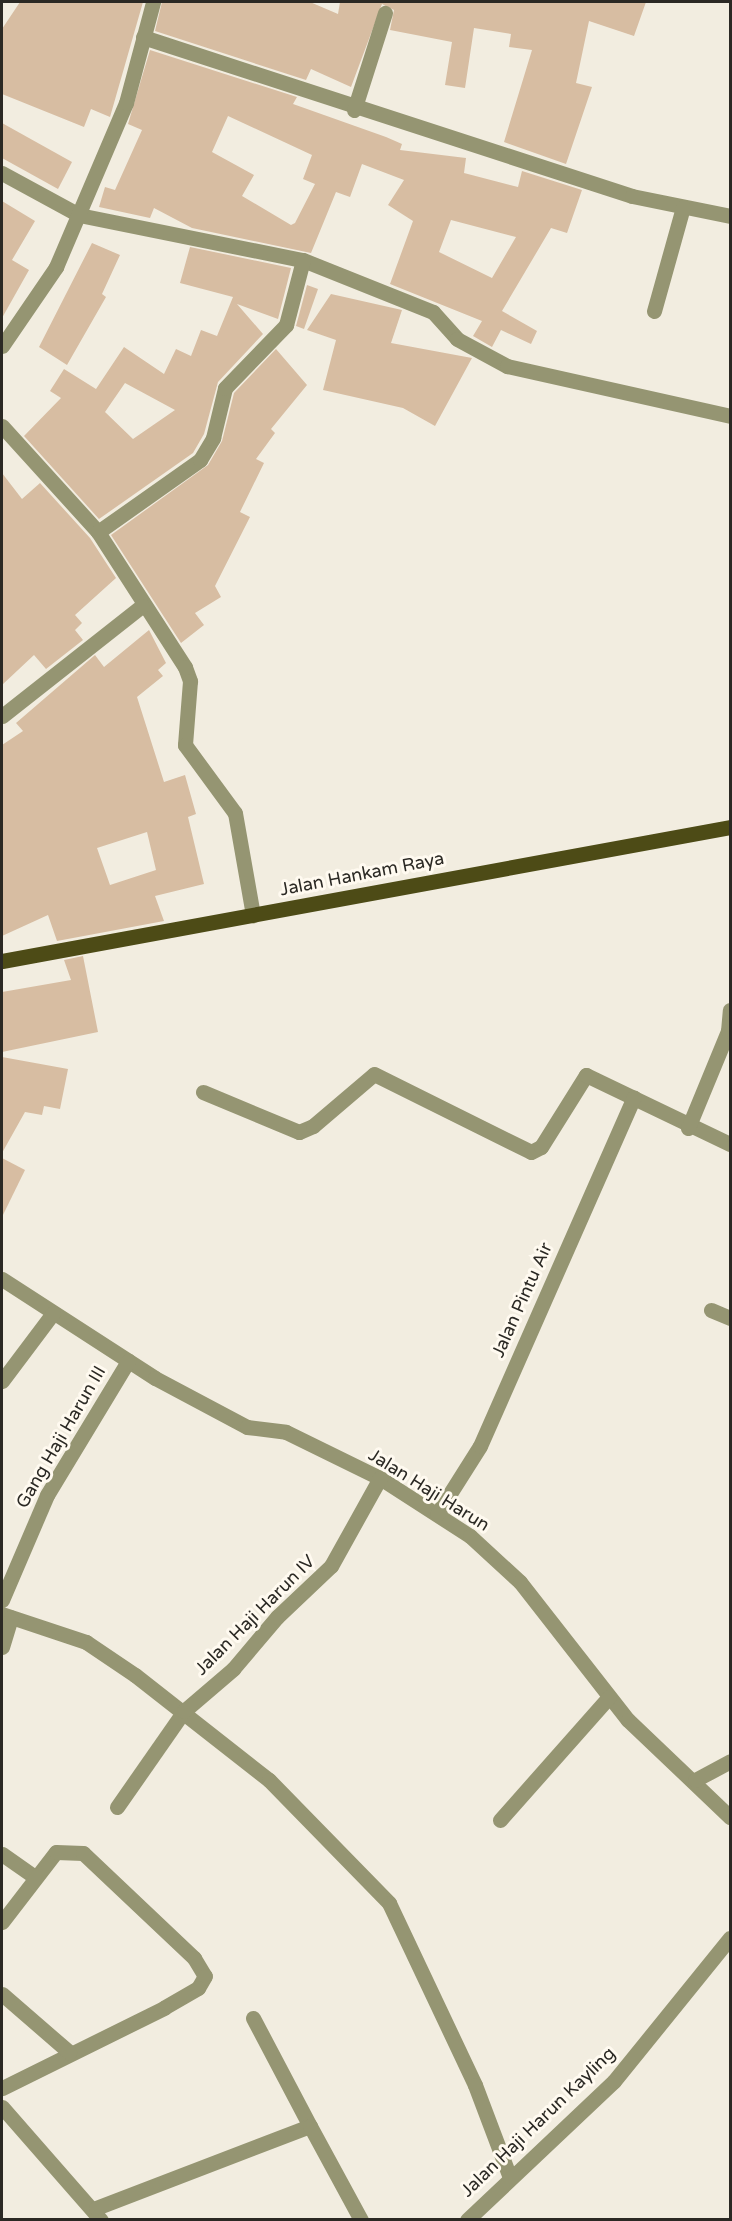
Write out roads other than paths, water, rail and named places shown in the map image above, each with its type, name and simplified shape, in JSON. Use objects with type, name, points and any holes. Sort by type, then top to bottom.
[{"type":"main road","name":"Jalan Hankam Raya","points":[[2,962],[730,827]]},
{"type":"street","points":[[2,346],[38,299],[79,215],[126,103],[153,2]]},
{"type":"street","points":[[354,110],[385,13]]},
{"type":"street","points":[[143,38],[354,110],[683,207],[730,216]]},
{"type":"street","points":[[2,173],[79,215],[303,260],[433,312],[458,339],[507,366],[730,416]]},
{"type":"street","points":[[654,311],[683,207]]},
{"type":"street","points":[[98,532],[200,460],[213,438],[225,388],[286,325],[303,260]]},
{"type":"street","points":[[2,426],[98,532],[190,681],[186,745],[235,813],[253,915]]},
{"type":"street","points":[[2,716],[142,606]]},
{"type":"street","points":[[688,1128],[728,1031],[730,1010]]},
{"type":"street","points":[[203,1092],[299,1132],[314,1126],[374,1074],[531,1152],[541,1147],[586,1075],[634,1097],[688,1128],[730,1144]]},
{"type":"street","name":"Jalan Pintu Air","points":[[437,1514],[480,1446],[634,1097]]},
{"type":"street","name":"Jalan Haji Harun","points":[[2,1279],[128,1361],[247,1427],[286,1432],[380,1478],[437,1514],[492,1553],[520,1582],[609,1696],[730,1817]]},
{"type":"street","points":[[711,1310],[730,1318]]},
{"type":"street","points":[[2,1381],[53,1312]]},
{"type":"street","name":"Gang Haji Harun III","points":[[2,1600],[47,1495],[128,1361]]},
{"type":"street","name":"Jalan Haji Harun IV","points":[[117,1807],[184,1711],[233,1669],[277,1617],[324,1574],[380,1478]]},
{"type":"street","points":[[2,1647],[6,1615],[86,1642],[184,1711],[309,1816],[389,1903],[475,2085],[508,2175]]},
{"type":"street","points":[[500,1820],[609,1696]]},
{"type":"street","points":[[695,1780],[730,1761]]},
{"type":"street","points":[[2,1922],[34,1876],[56,1852],[83,1852],[194,1958],[205,1976],[198,1988],[164,2008],[69,2052],[2,2088]]},
{"type":"street","points":[[2,1854],[34,1876]]},
{"type":"street","name":"Jalan Haji Harun Kayling","points":[[467,2220],[508,2175],[614,2081],[729,1942]]},
{"type":"street","points":[[2,1994],[69,2052]]},
{"type":"street","points":[[253,2018],[361,2220]]},
{"type":"street","points":[[2,2107],[98,2214],[310,2126]]}]
